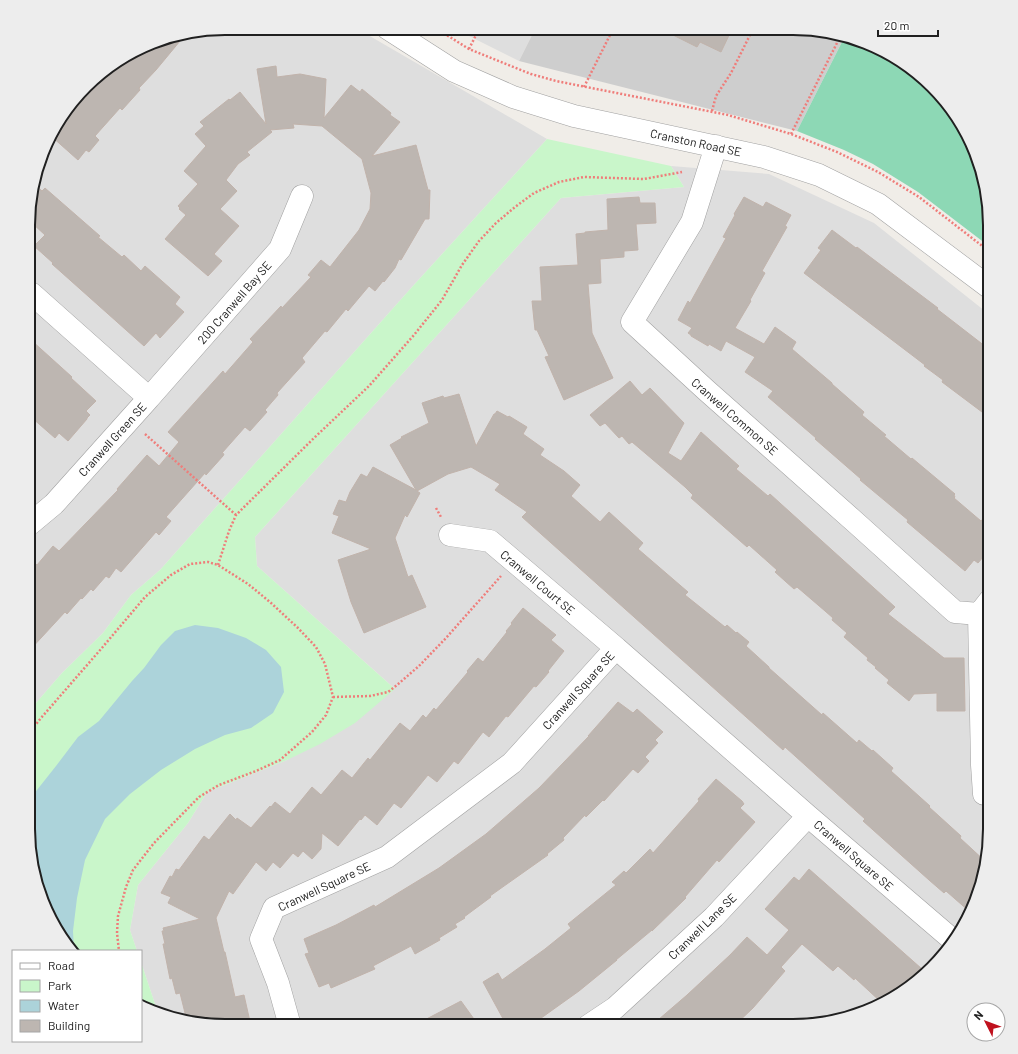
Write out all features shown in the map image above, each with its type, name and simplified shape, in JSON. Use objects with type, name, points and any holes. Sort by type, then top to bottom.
[{"type":"street","name":"Cranston Road SE","points":[[398,35],[454,71],[513,98],[574,116],[764,157],[819,175],[878,204],[983,283]]},
{"type":"street","name":"Cranwell Common SE","points":[[716,146],[692,222],[632,322],[955,612],[983,607]]},
{"type":"street","name":"200 Cranwell Bay SE","points":[[149,398],[280,249],[302,196]]},
{"type":"street","name":"Cranwell Green SE","points":[[35,297],[149,398],[54,504],[35,520]]},
{"type":"street","name":"Cranwell Court SE","points":[[450,535],[490,541],[616,648]]},
{"type":"street","name":"Cranwell Square SE","points":[[288,1019],[278,983],[260,939],[274,908],[387,857],[512,763],[616,648],[949,937]]},
{"type":"street","points":[[983,682],[983,776]]},
{"type":"street","name":"Cranwell Lane SE","points":[[598,1019],[615,1008],[714,917],[808,816]]},
{"type":"path","points":[[469,49],[475,35]]},
{"type":"path","points":[[584,87],[610,35]]},
{"type":"path","points":[[712,111],[716,96],[731,73],[750,35]]},
{"type":"path","points":[[791,134],[838,40]]},
{"type":"path","points":[[218,565],[236,515],[369,386],[414,335],[442,300],[478,240],[515,206],[534,193],[559,182],[584,177],[644,179],[682,172]]},
{"type":"path","points":[[141,431],[236,515]]},
{"type":"path","points":[[333,697],[370,696],[388,692],[419,666],[451,632],[500,577],[511,559]]},
{"type":"path","points":[[35,726],[145,597],[171,575],[190,564],[208,562],[218,565],[248,584],[298,628],[316,647],[325,664],[333,697],[326,715],[312,732],[280,760],[219,785],[199,797],[154,843],[133,870],[126,887],[118,916],[118,950]]},
{"type":"shaded area","points":[[212,35],[368,35],[547,139],[412,287],[160,570],[131,595],[103,633],[62,673],[35,704],[35,212],[41,176],[49,152],[60,130],[82,100],[109,74],[130,60],[152,49],[176,41]]},
{"type":"shaded area","points":[[467,35],[532,35],[519,61]]},
{"type":"shaded area","points":[[532,35],[806,35],[842,41],[797,131],[519,61]]},
{"type":"shaded area","points":[[671,166],[769,174],[874,223],[983,309],[983,842],[977,878],[969,902],[951,935],[936,954],[918,972],[888,994],[866,1005],[842,1013],[806,1019],[212,1019],[176,1013],[156,1006],[142,965],[142,950],[137,950],[130,930],[138,885],[188,823],[207,792],[287,760],[394,688],[257,566],[255,537],[561,198],[684,187]]},
{"type":"green space","points":[[842,41],[866,49],[888,60],[909,74],[936,100],[958,130],[969,152],[977,176],[983,212],[983,242],[918,192],[873,164],[844,150],[797,131]]},
{"type":"green space","points":[[547,139],[671,166],[684,187],[561,198],[255,537],[257,566],[395,689],[355,723],[320,744],[287,760],[207,792],[188,823],[138,885],[130,930],[137,950],[78,950],[60,924],[49,902],[41,878],[35,842],[35,704],[62,673],[103,633],[131,595],[160,570],[412,287]]},
{"type":"green space","points":[[142,965],[156,1006],[142,1000]]},
{"type":"water","points":[[195,625],[218,628],[246,638],[266,650],[281,667],[284,692],[273,713],[251,728],[225,735],[195,749],[161,770],[130,794],[105,819],[85,860],[77,898],[73,931],[74,945],[60,924],[49,902],[41,878],[35,842],[35,792],[78,737],[99,721],[144,668],[161,645],[175,631]]},
{"type":"building","points":[[673,35],[729,35],[721,52],[700,42],[697,47]]},
{"type":"building","points":[[181,40],[139,88],[140,90],[122,110],[120,108],[95,136],[99,140],[89,152],[86,150],[78,160],[55,140],[60,130],[74,109],[100,82],[119,67],[152,49]]},
{"type":"building","points":[[276,66],[277,77],[300,74],[326,79],[324,118],[351,85],[360,92],[362,89],[391,113],[390,115],[400,122],[372,156],[416,145],[428,190],[430,190],[429,219],[425,219],[401,260],[399,259],[395,268],[384,282],[383,281],[375,291],[369,286],[348,311],[346,309],[327,332],[325,331],[302,358],[305,362],[277,393],[278,395],[265,410],[267,412],[250,431],[245,427],[222,453],[224,454],[223,456],[206,475],[205,473],[166,517],[171,521],[159,535],[156,532],[121,572],[116,568],[109,578],[106,576],[93,591],[91,589],[67,614],[65,612],[35,644],[35,563],[37,565],[53,546],[59,551],[118,490],[117,489],[147,455],[159,466],[179,442],[168,432],[223,371],[225,374],[253,342],[250,339],[311,277],[308,275],[321,260],[330,267],[359,230],[370,209],[371,193],[362,159],[322,126],[293,124],[294,128],[270,130],[272,132],[247,152],[250,155],[238,164],[226,180],[237,191],[220,209],[239,226],[214,254],[222,261],[208,276],[165,239],[186,215],[179,209],[180,208],[178,206],[198,184],[184,171],[206,146],[195,134],[204,126],[200,122],[240,92],[266,124],[257,69]]},
{"type":"building","points":[[39,188],[42,191],[45,188],[100,236],[98,237],[122,257],[124,255],[141,271],[145,266],[180,297],[175,304],[184,312],[160,338],[156,333],[144,346],[52,264],[53,263],[35,247],[35,245],[45,235],[35,226],[35,212]]},
{"type":"building","points":[[639,197],[640,203],[655,203],[656,223],[636,224],[638,250],[624,251],[624,257],[600,259],[601,283],[588,284],[592,333],[613,378],[564,400],[545,357],[549,356],[537,330],[535,330],[532,301],[542,301],[540,267],[578,265],[576,234],[608,230],[607,199]]},
{"type":"building","points":[[744,197],[763,207],[766,202],[791,215],[785,226],[787,227],[762,271],[765,273],[735,328],[764,344],[775,327],[796,342],[792,349],[864,412],[862,415],[886,435],[884,436],[955,494],[954,498],[981,521],[983,519],[983,557],[978,563],[974,560],[965,571],[907,522],[908,520],[860,480],[861,479],[815,439],[816,438],[768,397],[773,391],[745,372],[755,357],[726,341],[721,351],[709,344],[708,346],[691,336],[688,333],[692,328],[678,320],[688,301],[690,303],[726,238],[723,237],[735,215],[734,214]]},
{"type":"building","points":[[832,230],[938,308],[937,309],[983,345],[983,413],[942,382],[943,380],[924,366],[925,365],[804,273],[821,250],[818,248]]},
{"type":"building","points":[[35,344],[96,401],[86,411],[90,415],[68,441],[59,433],[55,438],[35,420]]},
{"type":"building","points":[[630,381],[642,395],[650,388],[684,423],[668,453],[681,461],[701,432],[739,466],[736,469],[768,496],[770,494],[895,607],[888,614],[944,658],[964,658],[965,711],[937,711],[937,693],[914,694],[909,701],[887,683],[889,680],[867,660],[868,658],[844,637],[847,633],[832,620],[833,618],[797,587],[794,589],[775,572],[777,570],[749,545],[747,547],[691,498],[693,495],[685,487],[632,442],[629,444],[622,436],[619,438],[605,423],[600,426],[590,415]]},
{"type":"building","points":[[459,394],[476,446],[497,411],[508,417],[509,416],[527,427],[523,434],[544,449],[540,455],[564,471],[580,485],[571,496],[600,522],[609,512],[643,543],[638,549],[688,592],[685,595],[725,627],[727,625],[736,633],[737,632],[749,642],[746,646],[822,715],[823,713],[857,743],[859,740],[872,751],[873,750],[893,768],[891,771],[930,806],[929,807],[961,836],[960,838],[981,857],[977,878],[966,908],[946,891],[944,893],[929,880],[863,821],[865,819],[785,747],[783,750],[522,517],[527,512],[495,490],[500,484],[471,467],[448,474],[417,491],[420,493],[407,517],[405,515],[395,538],[408,577],[412,575],[426,607],[364,633],[351,602],[338,560],[371,549],[332,533],[339,516],[333,514],[339,500],[346,502],[361,474],[367,477],[373,467],[416,490],[390,445],[402,438],[401,437],[429,423],[422,403],[443,396],[444,398]]},
{"type":"building","points":[[523,608],[556,635],[551,640],[564,651],[548,671],[549,672],[536,687],[534,686],[508,717],[506,716],[489,737],[483,732],[458,764],[454,761],[437,782],[428,775],[401,808],[394,803],[377,825],[365,815],[338,846],[322,833],[321,849],[312,859],[303,851],[298,857],[293,853],[280,868],[273,862],[266,871],[256,862],[233,894],[229,891],[216,918],[235,997],[244,995],[249,1019],[212,1019],[185,1015],[180,993],[176,994],[172,978],[170,979],[162,931],[164,931],[163,928],[200,919],[168,903],[171,897],[161,893],[170,876],[172,877],[176,869],[179,870],[204,836],[209,840],[230,814],[236,820],[237,818],[251,828],[275,802],[290,814],[312,787],[321,795],[342,770],[352,778],[368,758],[370,760],[400,723],[410,731],[423,715],[426,718],[434,708],[436,710],[478,658],[483,662],[507,632],[506,631],[512,624],[511,623]]},
{"type":"building","points":[[618,702],[633,713],[637,709],[663,732],[655,740],[658,743],[645,757],[649,761],[638,773],[633,769],[604,801],[603,800],[586,817],[585,815],[563,838],[564,840],[547,854],[548,855],[490,896],[491,897],[464,917],[465,918],[455,924],[457,927],[439,938],[440,940],[415,954],[411,946],[373,966],[375,969],[331,988],[329,983],[319,987],[305,954],[309,953],[304,939],[336,925],[374,905],[375,907],[439,868],[486,834],[539,788],[589,736]]},
{"type":"building","points":[[716,779],[742,801],[744,804],[740,808],[755,822],[719,862],[717,860],[685,897],[686,898],[652,931],[579,991],[540,1019],[503,1019],[483,982],[498,973],[502,980],[571,928],[568,924],[616,885],[612,882],[624,871],[626,873],[650,849],[653,853],[699,801],[698,799]]},
{"type":"building","points":[[809,869],[921,969],[899,987],[877,999],[855,978],[854,980],[838,966],[833,971],[802,944],[781,967],[785,971],[741,1019],[659,1019],[730,955],[747,937],[767,955],[789,930],[765,909],[794,877],[799,881]]},
{"type":"building","points":[[461,1001],[474,1019],[426,1019]]}]
